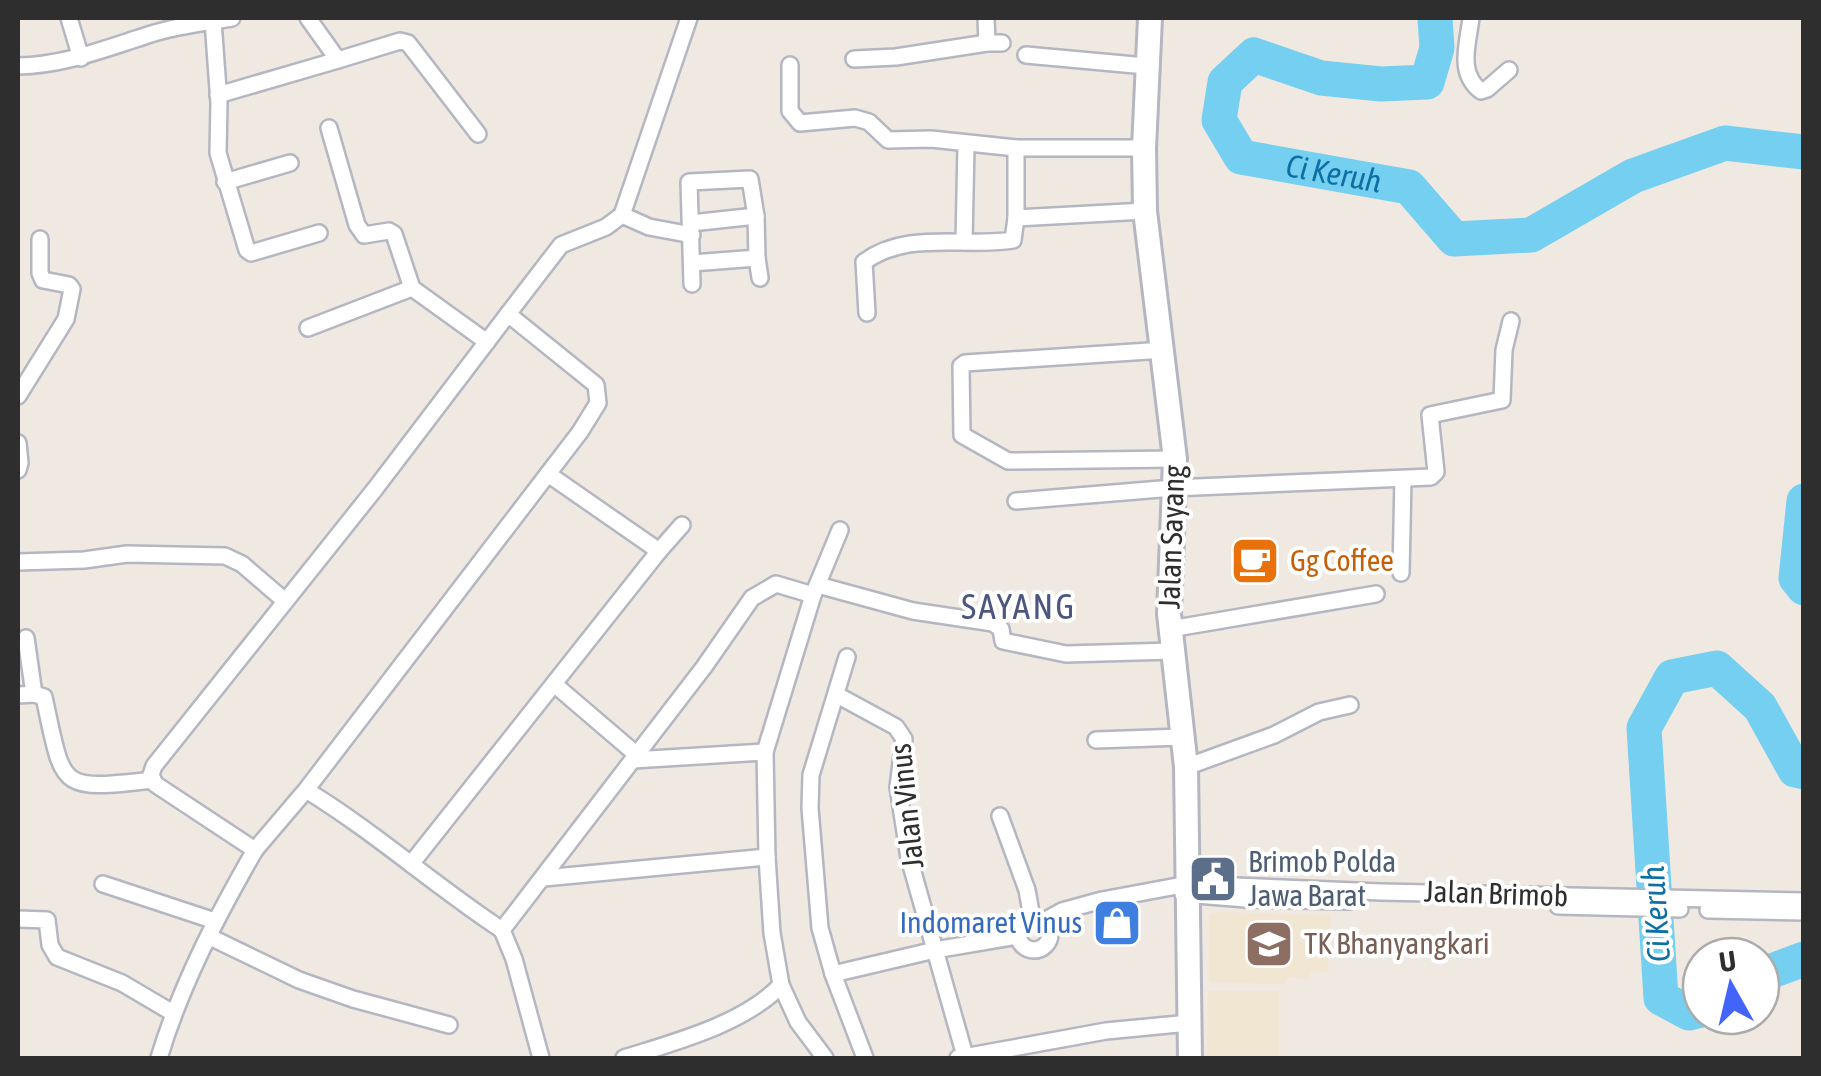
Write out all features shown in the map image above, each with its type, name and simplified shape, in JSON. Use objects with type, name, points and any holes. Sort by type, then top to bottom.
[{"type":"main road","name":"Jalan Sayang","points":[[1150,18],[1145,212],[1175,459],[1171,640],[1186,766],[1181,890],[1190,1058]]},
{"type":"street","points":[[69,18],[81,58]]},
{"type":"street","points":[[18,66],[81,58],[141,37],[232,18]]},
{"type":"street","points":[[308,18],[338,60]]},
{"type":"street","points":[[255,850],[154,784],[154,766],[561,245],[622,215],[689,18]]},
{"type":"street","points":[[854,58],[896,57],[994,43],[986,18]]},
{"type":"street","points":[[1471,18],[1464,65],[1474,86],[1480,91],[1488,89],[1509,70]]},
{"type":"street","points":[[213,21],[217,142],[246,250],[251,252],[319,233]]},
{"type":"street","points":[[218,95],[400,42],[408,44],[478,134]]},
{"type":"street","points":[[1026,54],[1146,66]]},
{"type":"street","points":[[790,65],[790,110],[800,123],[854,118],[868,122],[888,140],[931,139],[1016,148],[1144,148]]},
{"type":"street","points":[[330,128],[357,225],[364,235],[388,231],[394,234],[412,288],[487,342]]},
{"type":"street","points":[[964,242],[966,144]]},
{"type":"street","points":[[867,313],[864,262],[874,255],[906,244],[1013,240],[1016,148]]},
{"type":"street","points":[[225,182],[290,164]]},
{"type":"street","points":[[692,284],[688,184],[691,181],[747,178],[756,216],[760,278]]},
{"type":"street","points":[[1016,218],[1145,212]]},
{"type":"street","points":[[622,215],[649,227],[692,229],[756,216]]},
{"type":"street","points":[[18,396],[66,319],[72,288],[43,280],[40,239]]},
{"type":"street","points":[[692,263],[757,258]]},
{"type":"street","points":[[308,328],[412,288]]},
{"type":"street","points":[[159,1058],[173,1013],[255,850],[306,790],[598,403],[596,385],[508,314]]},
{"type":"street","points":[[1016,501],[1173,488],[1432,477],[1436,472],[1429,418],[1432,414],[1502,400],[1510,320]]},
{"type":"street","points":[[1164,350],[965,363],[961,366],[962,435],[1008,461],[1175,459]]},
{"type":"street","points":[[18,443],[18,470]]},
{"type":"street","points":[[548,474],[658,552]]},
{"type":"street","points":[[1402,479],[1402,573]]},
{"type":"street","points":[[410,864],[682,525]]},
{"type":"street","points":[[825,1058],[798,1022],[781,985],[772,933],[765,752],[815,590],[840,530]]},
{"type":"street","points":[[18,562],[127,554],[224,556],[242,564],[285,601]]},
{"type":"street","points":[[502,930],[752,598],[776,584],[994,623],[1001,629],[1003,641],[1066,654],[1171,640],[1376,594]]},
{"type":"street","points":[[26,638],[26,694],[44,698],[62,772],[77,784],[102,786],[153,780]]},
{"type":"street","points":[[847,657],[811,775],[810,808],[820,928],[865,1058]]},
{"type":"street","points":[[554,684],[635,757],[765,752]]},
{"type":"street","name":"Jalan Vinus","points":[[837,695],[896,727],[904,739],[898,788],[908,858],[960,1057]]},
{"type":"street","points":[[1186,766],[1274,735],[1319,712],[1350,704]]},
{"type":"street","points":[[1096,740],[1182,736]]},
{"type":"street","points":[[306,790],[350,817],[502,930],[514,959],[541,1058]]},
{"type":"street","points":[[1000,816],[1038,919],[1050,932],[1042,948],[1030,950],[1018,936]]},
{"type":"street","points":[[544,878],[767,857]]},
{"type":"street","points":[[103,884],[212,929],[299,980],[353,1000],[449,1025]]},
{"type":"street","points":[[1018,936],[1021,924],[1062,911],[1102,900],[1181,890]]},
{"type":"street","name":"Jalan Brimob","points":[[1181,890],[1246,899],[1639,904],[1804,901]]},
{"type":"street","name":"Jalan Brimob","points":[[1667,904],[1804,912]]},
{"type":"street","points":[[18,919],[45,919],[57,957],[122,983],[173,1013]]},
{"type":"street","points":[[833,974],[1018,936]]},
{"type":"street","points":[[624,1058],[746,1013],[781,985]]},
{"type":"street","points":[[960,1057],[1106,1031],[1189,1023]]},
{"type":"shaded area","name":"TK Bhanyangkari","points":[[1223,912],[1331,916],[1327,972],[1310,971],[1309,979],[1288,977],[1284,984],[1209,982],[1209,915]]},
{"type":"shaded area","points":[[1208,991],[1279,991],[1279,1058],[1207,1058]]},
{"type":"waterway","name":"Ci Keruh","points":[[1435,18],[1437,48],[1427,82],[1381,84],[1321,78],[1254,55],[1225,82],[1219,120],[1241,157],[1409,187],[1454,239],[1531,235],[1633,176],[1725,143],[1804,152]]},
{"type":"waterway","name":"Ci Keruh","points":[[1804,501],[1796,578],[1804,588]]},
{"type":"waterway","name":"Ci Keruh","points":[[1681,1009],[1661,998],[1644,728],[1672,677],[1717,668],[1760,707],[1795,770],[1804,772]]},
{"type":"waterway","name":"Ci Keruh","points":[[1781,968],[1804,959]]},
{"type":"place","name":"Gg Coffee","points":[[1255,561]]},
{"type":"place","name":"Brimob Polda Jawa Barat","points":[[1213,879]]},
{"type":"place","name":"Indomaret Vinus","points":[[1117,923]]},
{"type":"place","name":"TK Bhanyangkari","points":[[1269,944]]},
{"type":"district","name":"SAYANG","points":[[1019,607]]}]
